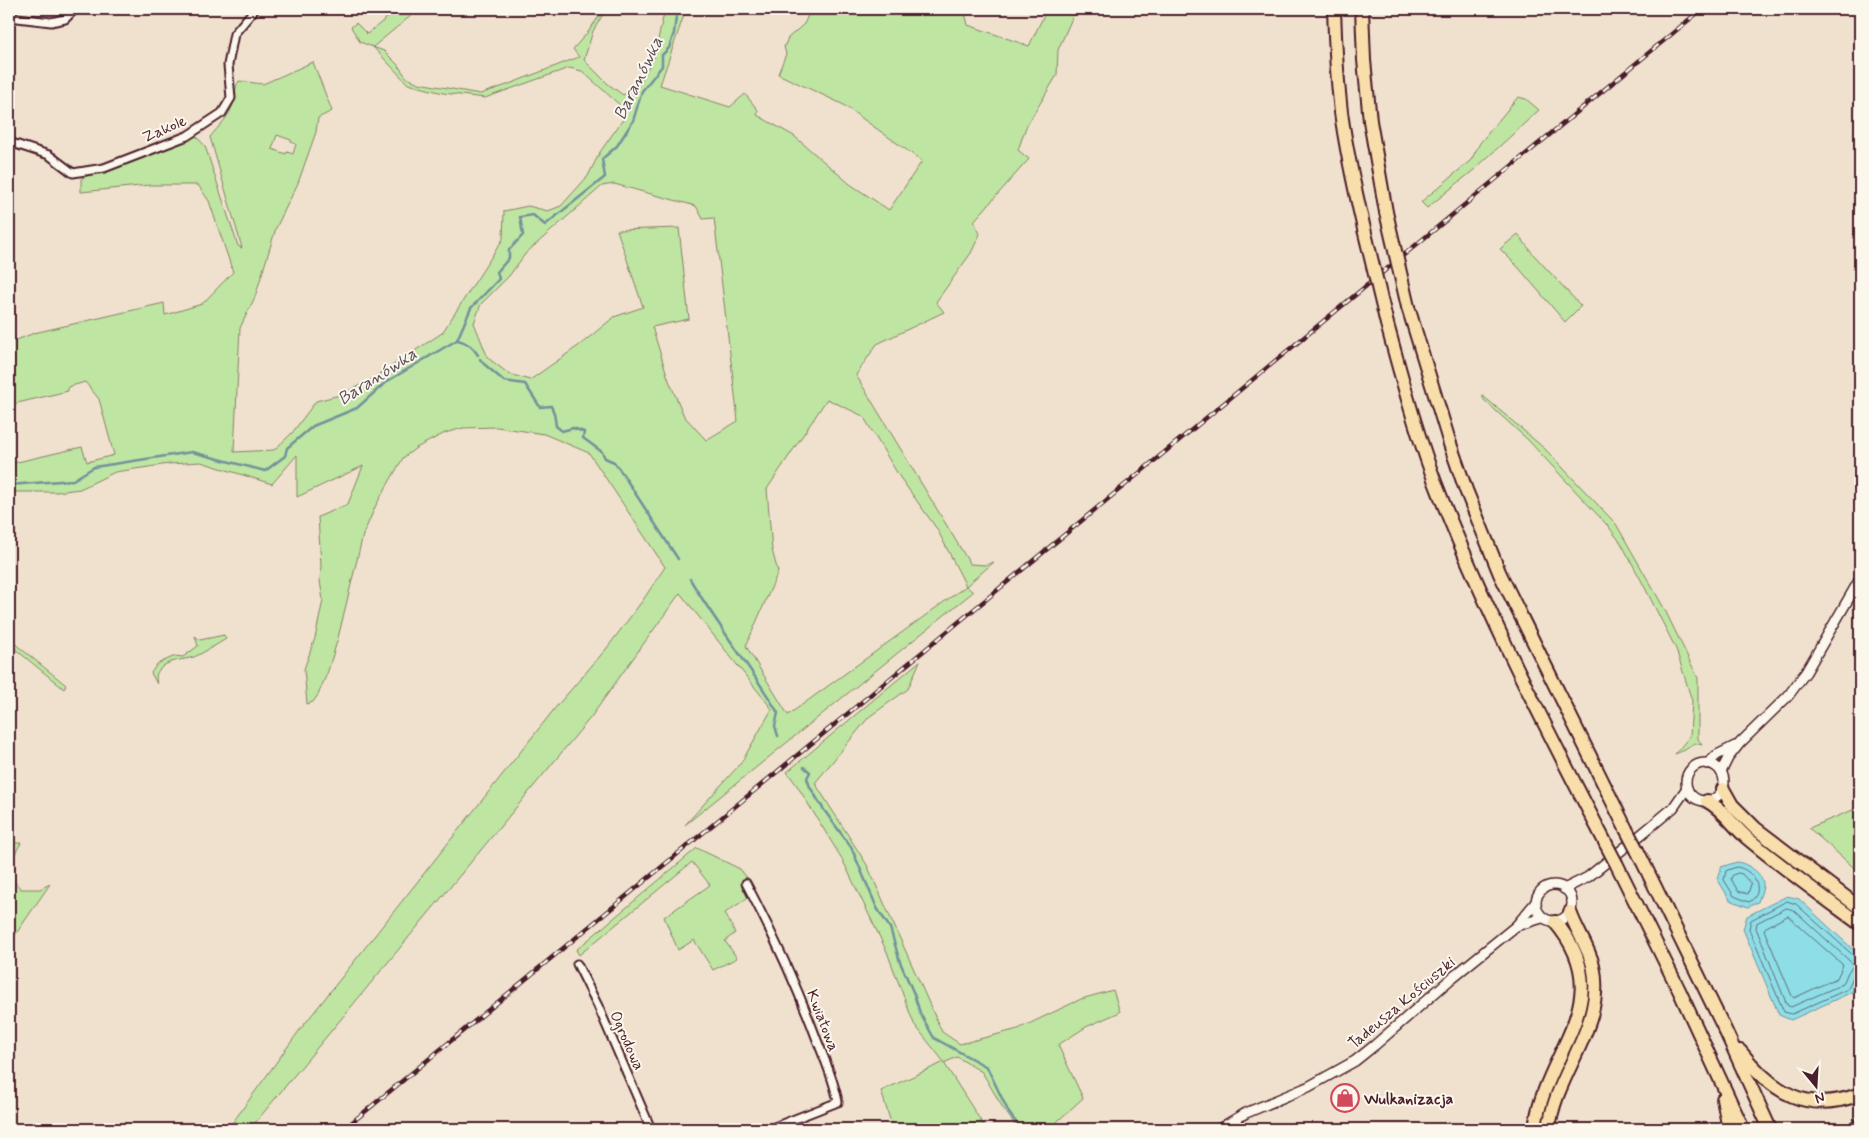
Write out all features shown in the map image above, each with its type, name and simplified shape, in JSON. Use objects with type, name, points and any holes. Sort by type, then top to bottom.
[{"type":"highway","points":[[1334,9],[1341,113],[1350,165],[1386,324],[1425,454],[1467,561],[1514,662],[1617,865],[1743,1129]]},
{"type":"highway","points":[[1362,9],[1364,60],[1370,121],[1386,212],[1408,307],[1450,444],[1497,566],[1538,653],[1726,1032],[1770,1129]]},
{"type":"highway","points":[[1722,789],[1732,805],[1755,828],[1860,908]]},
{"type":"highway","points":[[1702,800],[1715,806],[1758,847],[1860,924]]},
{"type":"highway","points":[[1549,1129],[1555,1100],[1591,1018],[1596,993],[1592,964],[1570,912]]},
{"type":"highway","points":[[1535,1129],[1536,1117],[1543,1095],[1575,1024],[1581,998],[1581,975],[1577,958],[1555,922]]},
{"type":"highway","points":[[1726,1032],[1757,1072],[1774,1087],[1785,1093],[1807,1100],[1827,1102],[1846,1099],[1860,1094]]},
{"type":"highway","points":[[1713,1063],[1726,1109],[1729,1129]]},
{"type":"highway","points":[[1856,1129],[1860,1124]]},
{"type":"street","points":[[9,17],[51,22],[65,20],[75,9]]},
{"type":"street","name":"Zakole","points":[[9,142],[48,155],[73,173],[104,168],[187,136],[222,114],[232,98],[228,65],[234,34],[255,9]]},
{"type":"street","points":[[1673,808],[1718,796],[1722,789],[1721,772],[1728,758],[1740,743],[1788,696],[1806,672],[1825,643],[1860,581]]},
{"type":"street","points":[[1707,764],[1740,743]]},
{"type":"street","points":[[1702,800],[1690,794],[1687,788],[1687,777],[1693,769],[1702,764],[1717,768],[1721,772]]},
{"type":"street","points":[[1567,892],[1673,808],[1687,788]]},
{"type":"street","name":"Kwiatowa","points":[[746,883],[776,940],[798,992],[835,1087],[838,1102],[768,1129]]},
{"type":"street","points":[[1555,885],[1567,892],[1572,904],[1570,912],[1565,918],[1555,922],[1542,918],[1535,903],[1538,894],[1545,887],[1555,885]]},
{"type":"street","name":"Tadeusza Kościuszki","points":[[1219,1129],[1246,1113],[1308,1087],[1355,1061],[1375,1046],[1453,976],[1516,926],[1535,903]]},
{"type":"street","name":"Tadeusza Kościuszki","points":[[1516,926],[1542,918]]},
{"type":"street","name":"Ogrodowa","points":[[577,964],[598,1006],[651,1129]]},
{"type":"green space","points":[[398,9],[409,9],[413,14],[373,47],[360,42],[351,27],[356,23],[367,34]]},
{"type":"green space","points":[[604,9],[606,9],[593,31],[584,60],[608,84],[623,95],[638,86],[654,57],[665,9],[686,9],[660,85],[730,107],[745,94],[758,110],[757,115],[794,136],[850,184],[889,210],[922,161],[842,104],[778,74],[786,54],[784,47],[788,38],[804,24],[811,9],[964,9],[968,25],[1029,46],[1047,9],[1076,9],[1058,50],[1057,75],[1026,127],[1018,150],[1029,159],[974,221],[980,234],[971,253],[936,302],[944,312],[877,344],[856,375],[970,564],[986,565],[994,562],[966,586],[973,592],[685,825],[741,763],[772,709],[680,593],[591,717],[250,1129],[228,1129],[299,1031],[556,707],[607,648],[665,567],[589,453],[544,434],[497,427],[463,428],[445,433],[416,448],[403,458],[376,505],[363,535],[328,671],[318,695],[313,702],[307,704],[304,669],[315,638],[323,600],[320,581],[318,517],[348,504],[363,466],[297,497],[297,455],[272,484],[201,462],[169,464],[115,472],[80,489],[57,492],[9,492],[9,464],[82,447],[87,462],[114,455],[99,399],[85,382],[68,387],[68,391],[9,405],[9,343],[34,333],[164,303],[165,315],[202,304],[233,272],[209,201],[198,185],[150,185],[81,192],[81,179],[118,167],[196,136],[205,146],[238,246],[242,248],[210,137],[229,113],[239,81],[263,84],[313,62],[332,111],[318,118],[316,132],[298,183],[276,228],[255,297],[240,328],[234,452],[274,450],[292,433],[316,401],[340,395],[370,380],[442,333],[503,239],[504,211],[528,206],[548,211],[561,206],[588,176],[600,152],[624,118],[623,108],[582,71],[569,68],[485,98],[443,93],[408,84],[373,47],[384,51],[407,78],[419,83],[480,94],[579,57],[573,49]],"holes":[[[277,135],[296,144],[293,154],[287,152],[286,154],[272,149]],[[614,184],[696,206],[703,219],[714,218],[738,421],[706,440],[684,416],[668,378],[652,327],[689,319],[679,228],[617,230],[643,307],[614,317],[581,344],[530,380],[509,374],[488,358],[474,323],[481,304],[509,276],[526,253],[602,186]],[[827,399],[863,416],[899,476],[937,529],[966,586],[788,715],[746,646],[778,572],[772,550],[767,489]]]},
{"type":"green space","points":[[1518,97],[1526,99],[1539,110],[1475,169],[1427,208],[1421,202],[1471,160],[1480,143]]},
{"type":"green space","points":[[1518,234],[1533,254],[1581,306],[1565,322],[1500,249]]},
{"type":"green space","points":[[1482,395],[1545,449],[1616,524],[1664,608],[1698,678],[1698,739],[1702,745],[1695,743],[1675,754],[1690,736],[1692,701],[1676,649],[1621,543],[1608,526],[1528,440],[1484,400]]},
{"type":"green space","points":[[224,635],[226,639],[198,655],[163,666],[157,674],[157,684],[151,673],[157,664],[175,656],[183,657],[198,646],[195,636],[200,640]]},
{"type":"green space","points":[[9,639],[66,685],[64,689],[9,644]]},
{"type":"green space","points":[[920,661],[908,689],[869,717],[815,783],[867,865],[942,1032],[960,1044],[1018,1029],[1081,999],[1113,990],[1120,1012],[1086,1027],[1058,1045],[1083,1098],[1049,1129],[1018,1129],[982,1072],[957,1057],[944,1063],[986,1129],[893,1129],[881,1091],[944,1062],[914,1024],[887,952],[842,859],[787,772]]},
{"type":"green space","points":[[1860,807],[1860,873],[1809,828]]},
{"type":"green space","points":[[9,843],[21,843],[9,864]]},
{"type":"green space","points":[[697,848],[740,869],[749,880],[742,885],[749,897],[725,913],[735,933],[725,941],[737,958],[713,970],[694,940],[678,950],[664,917],[710,885],[692,862],[579,955],[576,950]]},
{"type":"green space","points":[[9,876],[21,889],[40,889],[50,884],[9,944]]},
{"type":"water","points":[[1737,862],[1746,864],[1754,870],[1763,882],[1763,889],[1758,902],[1748,907],[1730,900],[1718,880],[1721,867]]},
{"type":"water","points":[[1787,896],[1799,899],[1860,956],[1860,971],[1852,992],[1791,1020],[1779,1015],[1743,929],[1747,916]]},
{"type":"waterway","name":"Baranówka","points":[[9,485],[73,480],[94,467],[192,452],[265,471],[285,456],[287,448],[313,426],[357,408],[386,382],[457,340],[471,308],[499,279],[497,272],[509,258],[509,250],[523,235],[520,217],[533,215],[545,225],[605,177],[602,159],[617,146],[633,121],[642,91],[662,66],[662,55],[669,48],[674,33],[677,9]]},
{"type":"waterway","points":[[458,340],[465,342],[478,355]]},
{"type":"waterway","points":[[480,359],[504,381],[525,384],[540,407],[551,406],[556,426],[562,431],[573,428],[584,432],[583,438],[602,452],[605,458],[614,462],[678,559]]},
{"type":"waterway","points":[[690,579],[778,713],[775,726],[778,736]]},
{"type":"waterway","points":[[804,767],[810,772],[807,778],[810,787],[851,847],[877,908],[890,928],[900,962],[920,1013],[934,1038],[987,1067],[1009,1113],[1021,1129]]},
{"type":"railway","points":[[344,1129],[1702,9]]},
{"type":"place","name":"Wulkanizacja","points":[[1345,1098]]}]
